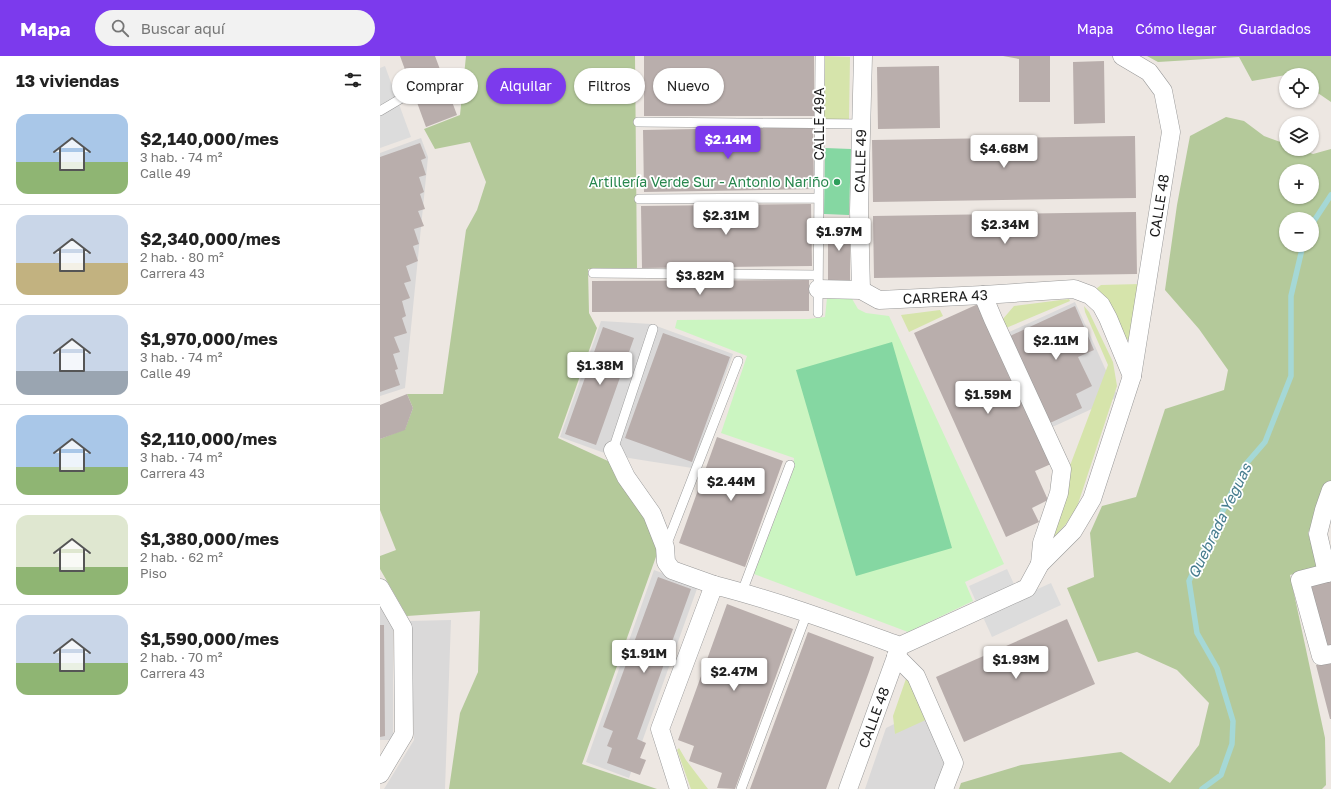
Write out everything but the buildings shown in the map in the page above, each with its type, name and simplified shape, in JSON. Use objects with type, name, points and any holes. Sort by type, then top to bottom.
[{"type":"street","name":"CALLE 49","points":[[861,290],[859,211],[863,56]]},
{"type":"street","name":"CALLE 48","points":[[1040,564],[1073,531],[1092,499],[1132,376],[1171,132],[1163,91],[1149,72],[1122,56]]},
{"type":"street","name":"CARRERA 43","points":[[818,282],[861,290],[879,300],[983,295],[1074,288],[1090,294],[1101,306],[1108,318],[1132,376]]},
{"type":"street","points":[[898,651],[1027,588],[1040,564],[1042,543],[1059,492],[1062,470],[992,319],[983,295]]},
{"type":"street","points":[[613,450],[626,477],[652,514],[665,547],[666,562],[672,570],[714,585],[742,592],[807,613],[898,651],[916,676],[954,763],[944,789]]},
{"type":"street","points":[[1331,490],[1318,534],[1329,572],[1300,580],[1321,656],[1331,654]]},
{"type":"street","points":[[679,789],[660,729],[714,585]]},
{"type":"street","points":[[380,588],[403,628],[404,734],[380,774]]},
{"type":"street","name":"CALLE 48","points":[[848,789],[898,651]]},
{"type":"lane","name":"CALLE 49A","points":[[818,313],[820,56]]},
{"type":"lane","points":[[380,111],[392,104]]},
{"type":"lane","points":[[638,122],[861,124]]},
{"type":"lane","points":[[639,199],[819,198]]},
{"type":"lane","name":"CARRERA 43","points":[[593,273],[818,282]]},
{"type":"lane","points":[[613,450],[653,329]]},
{"type":"lane","points":[[665,547],[738,361]]},
{"type":"lane","points":[[742,592],[790,465]]},
{"type":"lane","points":[[741,789],[807,613]]},
{"type":"shaded area","points":[[385,66],[392,85],[392,104],[399,104],[411,137],[380,148],[380,68]]},
{"type":"shaded area","points":[[421,138],[428,157],[405,388],[380,396],[380,153]]},
{"type":"shaded area","points":[[1075,302],[1118,397],[1048,429],[1005,334]]},
{"type":"shaded area","points":[[601,321],[651,324],[733,354],[692,468],[610,455],[560,437]]},
{"type":"shaded area","points":[[1007,569],[1020,597],[1051,583],[1061,605],[992,637],[969,586]]},
{"type":"shaded area","points":[[654,570],[698,586],[629,778],[586,762]]},
{"type":"shaded area","points":[[380,604],[393,626],[393,740],[380,740]]},
{"type":"shaded area","points":[[451,620],[445,789],[384,789],[414,740],[410,621]]},
{"type":"shaded area","points":[[921,711],[947,764],[937,789],[865,789],[886,728]]},
{"type":"green space","points":[[466,56],[635,56],[635,68],[574,68],[574,104],[635,104],[637,268],[588,269],[589,313],[597,328],[558,438],[623,468],[651,514],[657,554],[582,764],[657,789],[449,789],[460,713],[478,672],[480,611],[407,616],[380,569],[380,556],[396,550],[380,510],[380,439],[405,429],[413,408],[407,394],[443,394],[466,230],[477,210],[486,182],[470,142],[435,149],[424,129],[460,115],[461,104],[478,104],[478,68],[465,68]]},
{"type":"green space","points":[[825,56],[850,57],[849,119],[823,119]]},
{"type":"green space","points":[[1147,56],[1331,56],[1331,102],[1319,94],[1319,68],[1279,68],[1279,76],[1252,81],[1239,57],[1158,62]]},
{"type":"green space","points":[[1226,117],[1244,121],[1264,136],[1279,141],[1279,156],[1319,156],[1319,152],[1331,149],[1331,487],[1308,533],[1318,567],[1290,575],[1325,738],[1326,785],[1322,789],[959,789],[961,783],[1021,765],[1121,752],[1170,783],[1199,745],[1209,703],[1177,670],[1137,652],[1098,662],[1067,588],[1094,577],[1090,533],[1102,506],[1136,497],[1165,409],[1224,390],[1228,370],[1199,329],[1165,290],[1177,205],[1190,136]]},
{"type":"green space","name":"Artillería Verde Sur - Antonio Nariño","points":[[825,148],[851,149],[849,215],[824,214]]},
{"type":"green space","points":[[1140,284],[1131,337],[1127,340],[1111,305],[1102,293],[1096,289],[1101,285]]},
{"type":"green space","points":[[851,297],[858,309],[866,313],[889,316],[1004,564],[965,582],[973,601],[908,632],[754,574],[793,471],[794,458],[721,433],[747,356],[675,328],[677,320],[808,319],[825,317],[827,298]]},
{"type":"green space","points":[[1069,299],[1070,301],[1006,328],[1002,320],[1014,306]]},
{"type":"green space","points":[[1084,306],[1089,312],[1113,362],[1117,386],[1077,507],[1066,524],[1051,540],[1066,470],[1071,463],[1108,365],[1085,312]]},
{"type":"green space","points":[[940,310],[943,316],[909,332],[901,315]]},
{"type":"green space","points":[[892,342],[952,548],[856,576],[796,370]]},
{"type":"green space","points":[[908,673],[930,718],[895,734],[893,716]]},
{"type":"green space","points":[[679,748],[686,760],[708,789],[691,789],[677,750]]},
{"type":"waterway","name":"Quebrada Yeguas","points":[[1319,213],[1331,195]]},
{"type":"waterway","name":"Quebrada Yeguas","points":[[1202,789],[1221,775],[1232,744],[1233,721],[1217,668],[1197,633],[1189,581],[1245,465],[1265,442],[1291,376],[1291,296],[1301,252]]},
{"type":"place","name":"Artillería Verde Sur - Antonio Nariño","points":[[837,182]]}]
